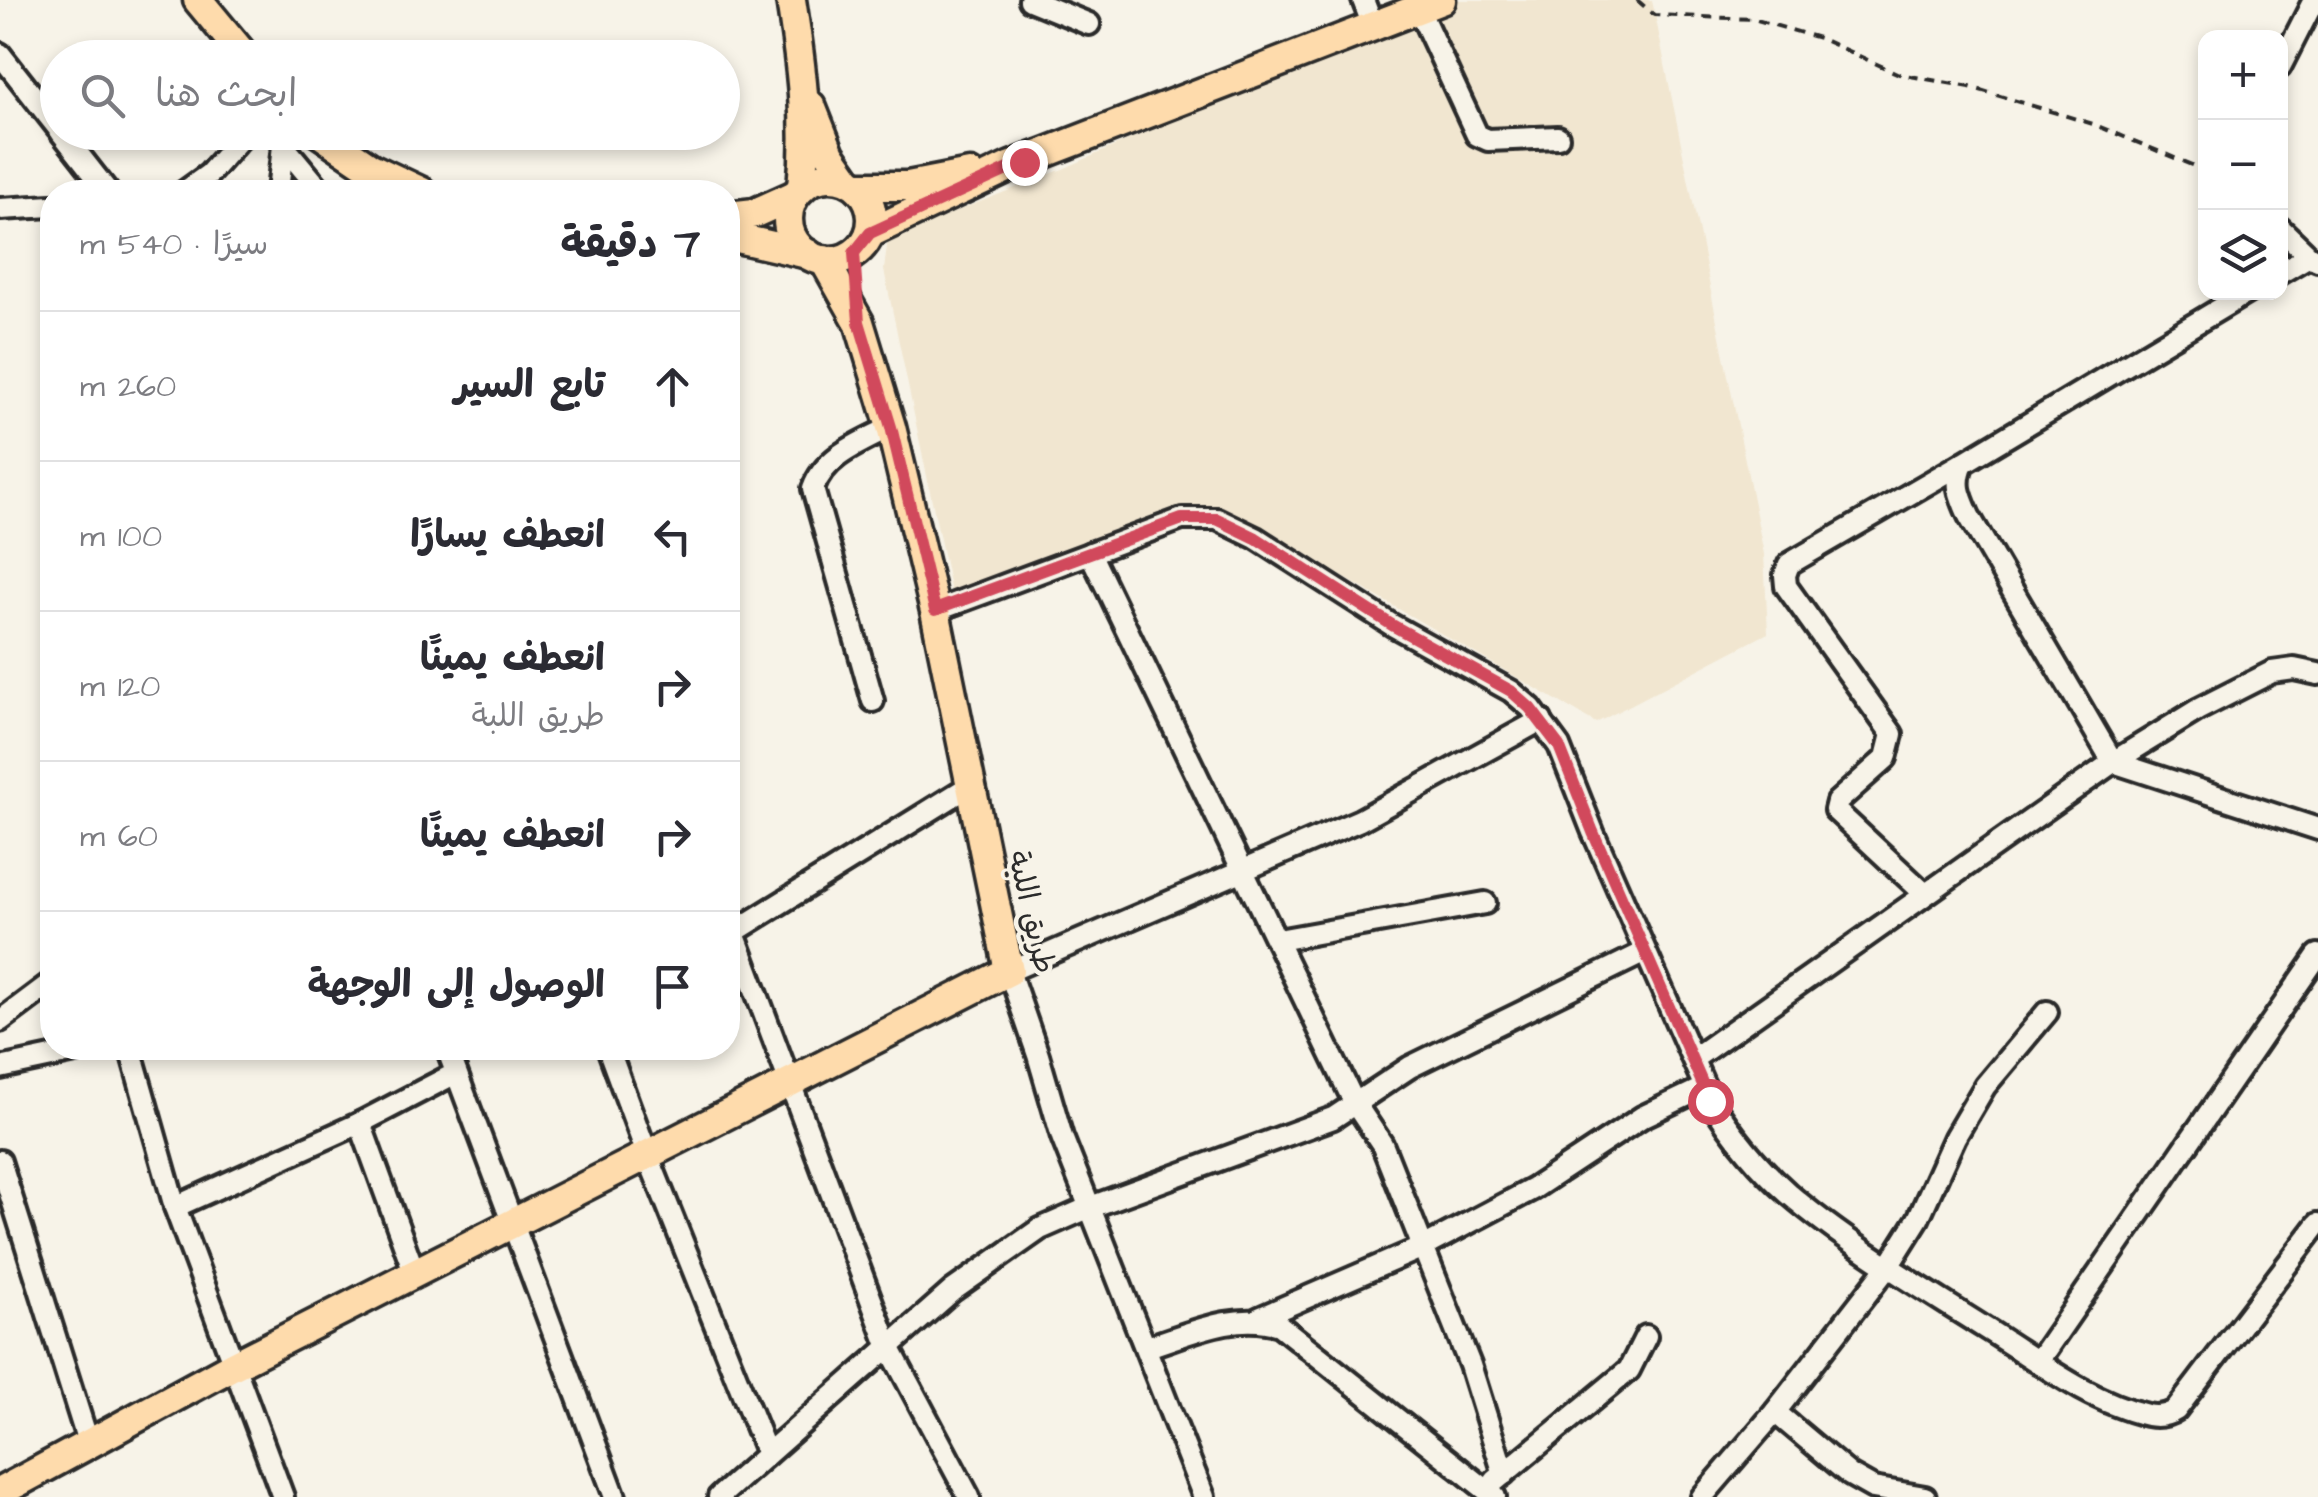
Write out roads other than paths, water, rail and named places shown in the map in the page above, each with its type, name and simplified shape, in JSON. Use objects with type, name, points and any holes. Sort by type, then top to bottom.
[{"type":"main road","points":[[198,0],[231,40]]},
{"type":"main road","points":[[792,0],[806,91],[806,154],[799,191],[790,208],[791,234],[816,257]]},
{"type":"main road","points":[[740,239],[834,260],[1011,166],[1368,13],[1430,5]]},
{"type":"main road","points":[[806,91],[830,154],[869,202],[862,243]]},
{"type":"main road","points":[[344,150],[396,180]]},
{"type":"main road","points":[[740,215],[755,213],[824,177],[908,186],[1011,166]]},
{"type":"main road","name":"طريق اللبة","points":[[859,322],[862,243]]},
{"type":"main road","name":"طريق اللبة","points":[[816,257],[859,322],[891,427],[935,610],[1009,970]]},
{"type":"main road","points":[[0,1492],[232,1366],[1009,970]]},
{"type":"street","points":[[1030,0],[1089,24]]},
{"type":"street","points":[[2288,51],[2314,0]]},
{"type":"street","points":[[1430,5],[1477,135],[1488,140],[1558,138]]},
{"type":"street","points":[[0,54],[40,106]]},
{"type":"street","points":[[75,150],[99,180]]},
{"type":"street","points":[[201,180],[230,150]]},
{"type":"street","points":[[280,180],[284,150]]},
{"type":"street","points":[[293,150],[314,180]]},
{"type":"street","points":[[0,209],[40,207]]},
{"type":"street","points":[[2288,235],[2314,258],[2288,269]]},
{"type":"street","points":[[1926,894],[1835,810],[1837,802],[1886,758],[1892,734],[1786,586],[1785,574],[1790,564],[2235,300]]},
{"type":"street","points":[[873,701],[813,489],[819,471],[829,462],[891,427]]},
{"type":"street","points":[[1964,463],[1957,490],[1968,516],[2113,762],[2318,830]]},
{"type":"street","points":[[935,610],[1182,519],[1217,519],[1256,538],[1392,625],[1511,691],[1541,720],[1559,746],[1704,1087],[1733,1136],[1792,1197],[1889,1265],[2106,1400],[2149,1415],[2169,1414],[2186,1400],[2318,1224]]},
{"type":"street","points":[[1090,552],[1354,1102],[1382,1144],[1470,1365],[1504,1474]]},
{"type":"street","points":[[1693,1060],[2113,762],[2199,709],[2272,672],[2294,669],[2318,674]]},
{"type":"street","points":[[1009,970],[1360,820],[1541,720]]},
{"type":"street","points":[[740,919],[971,785]]},
{"type":"street","points":[[1278,940],[1485,903]]},
{"type":"street","points":[[740,949],[888,1345],[968,1497]]},
{"type":"street","points":[[719,1497],[888,1345],[997,1258],[1040,1229],[1333,1118],[1410,1067],[1645,952]]},
{"type":"street","points":[[2038,1361],[2318,955]]},
{"type":"street","name":"طريق اللبة","points":[[1009,970],[1088,1208],[1204,1497]]},
{"type":"street","points":[[0,1021],[40,991]]},
{"type":"street","points":[[1714,1493],[1889,1265],[1918,1218],[1955,1137],[1985,1086],[2047,1012]]},
{"type":"street","points":[[0,1068],[40,1059]]},
{"type":"street","points":[[133,1060],[175,1207],[284,1497]]},
{"type":"street","points":[[451,1060],[615,1497]]},
{"type":"street","points":[[612,1060],[767,1454]]},
{"type":"street","points":[[175,1207],[360,1123],[456,1073]]},
{"type":"street","points":[[1147,1347],[1223,1324],[1259,1318],[1422,1248],[1533,1189],[1642,1118],[1704,1087]]},
{"type":"street","points":[[360,1123],[414,1274]]},
{"type":"street","points":[[0,1161],[90,1445]]},
{"type":"street","points":[[1259,1318],[1278,1325],[1490,1493],[1504,1474],[1629,1370],[1646,1336]]},
{"type":"street","points":[[1775,1412],[1850,1475],[1873,1488],[1926,1497]]}]
